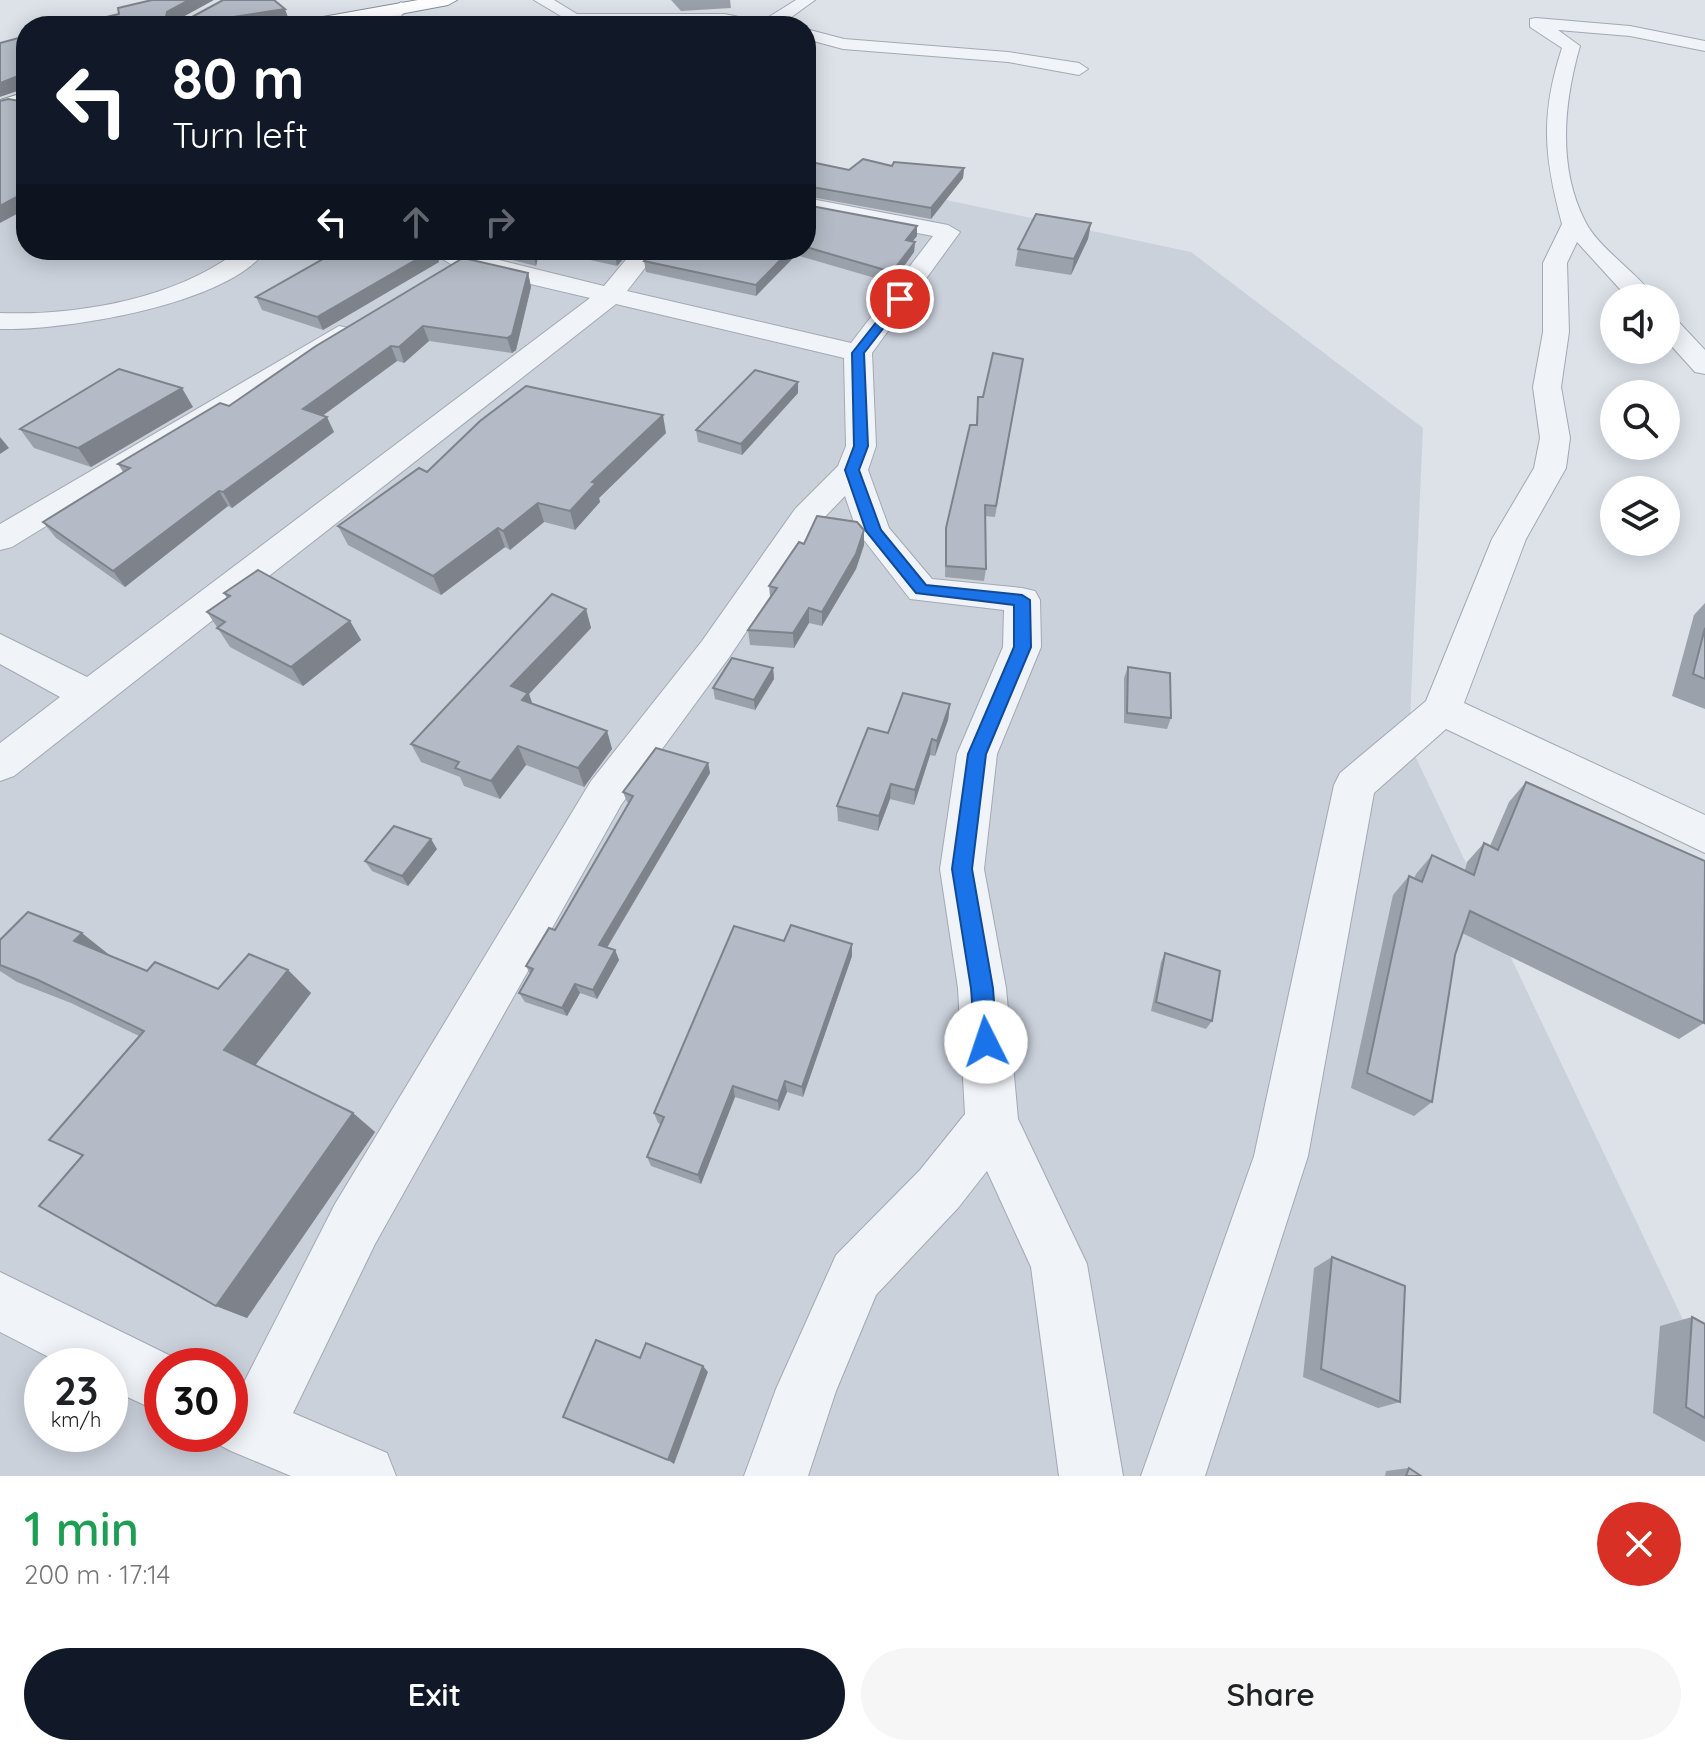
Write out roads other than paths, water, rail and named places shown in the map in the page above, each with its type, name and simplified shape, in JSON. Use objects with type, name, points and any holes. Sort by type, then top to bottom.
[{"type":"highway","points":[[356,16],[448,0]]},
{"type":"street","points":[[542,0],[569,16]]},
{"type":"street","points":[[782,16],[807,0]]},
{"type":"street","points":[[392,16],[401,7]]},
{"type":"street","points":[[1629,284],[1574,224],[1554,159],[1556,90],[1571,46],[1536,23],[1630,31],[1705,46]]},
{"type":"street","points":[[816,37],[843,44],[1008,57],[1079,69]]},
{"type":"street","points":[[248,1412],[606,793],[715,650],[807,516],[852,470],[861,446],[858,353],[948,232],[816,207]]},
{"type":"street","points":[[1173,1476],[1281,1156],[1355,785],[1442,710],[1509,539],[1550,468],[1555,438],[1547,387],[1556,332],[1555,263],[1574,224]]},
{"type":"street","points":[[0,321],[51,320],[172,295],[245,260]]},
{"type":"street","points":[[0,765],[610,296],[639,260]]},
{"type":"street","points":[[446,262],[858,353]]},
{"type":"street","points":[[0,539],[368,317]]},
{"type":"street","points":[[1680,339],[1705,366]]},
{"type":"street","points":[[852,470],[874,531],[922,590],[1022,600],[1022,647],[977,754],[962,869],[982,988],[992,1122],[1059,1264],[1091,1476]]},
{"type":"street","points":[[0,647],[88,695]]},
{"type":"street","points":[[1442,710],[1705,835]]},
{"type":"street","points":[[776,1476],[806,1389],[856,1275],[939,1189],[992,1122]]},
{"type":"street","points":[[0,1301],[144,1374]]},
{"type":"street","points":[[248,1426],[364,1476]]}]
